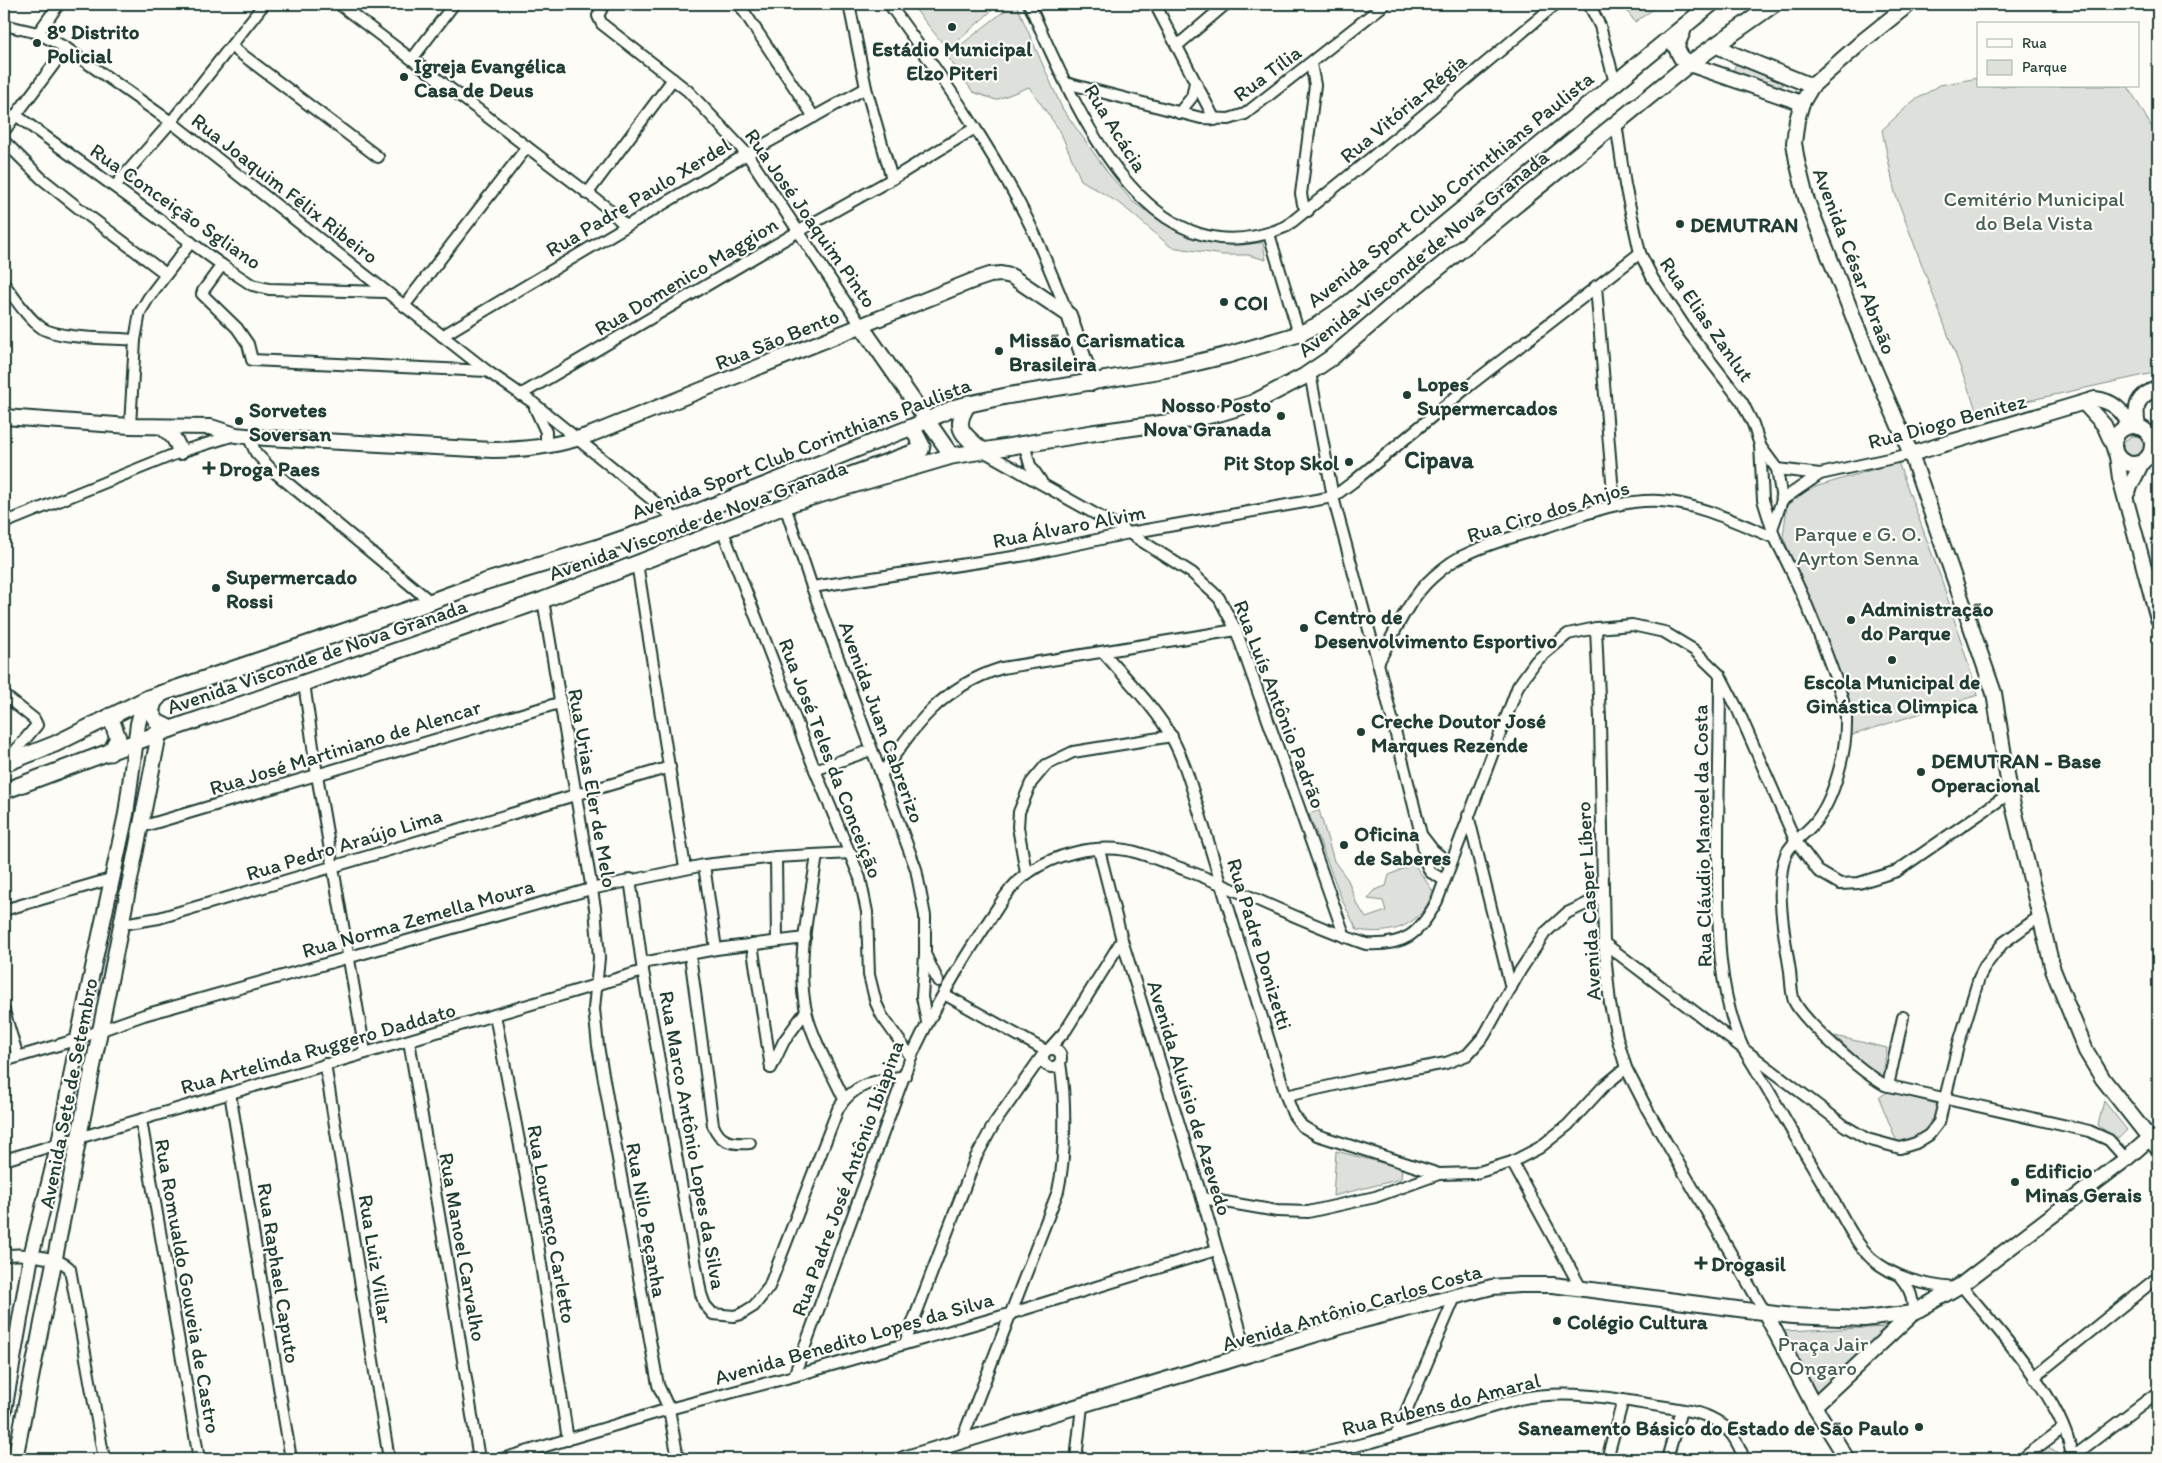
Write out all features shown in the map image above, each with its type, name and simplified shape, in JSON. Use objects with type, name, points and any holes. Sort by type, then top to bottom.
[{"type":"main road","name":"Avenida Sport Club Corinthians Paulista","points":[[4,764],[36,753],[148,698],[431,602],[484,582],[596,548],[677,520],[969,403],[1174,368],[1228,355],[1299,334],[1316,326],[1344,306],[1711,4]]},
{"type":"main road","name":"Avenida Visconde de Nova Granada","points":[[4,791],[165,732],[543,600],[790,504],[952,456],[1194,419],[1253,403],[1310,373],[1331,358],[1689,64],[1774,4]]},
{"type":"main road","points":[[1685,27],[1676,47],[1689,64]]},
{"type":"main road","points":[[969,403],[960,419],[961,430],[968,439],[982,450]]},
{"type":"main road","points":[[790,504],[811,489],[920,451],[922,446],[912,427]]},
{"type":"main road","points":[[162,693],[152,705],[151,712],[156,722],[165,732]]},
{"type":"main road","points":[[110,716],[118,738],[110,753]]},
{"type":"street","points":[[114,186],[171,122],[264,4]]},
{"type":"street","points":[[339,4],[352,7],[412,59],[606,207],[626,226]]},
{"type":"street","points":[[412,59],[454,4]]},
{"type":"street","name":"Rua José Joaquim Pinto","points":[[604,4],[598,16],[602,24],[673,79],[713,116],[747,154],[862,327],[952,456]]},
{"type":"street","points":[[739,4],[814,117]]},
{"type":"street","points":[[849,4],[866,88],[892,179]]},
{"type":"street","points":[[889,4],[975,128],[1033,232],[1069,315],[1092,383]]},
{"type":"street","name":"Rua Acácia","points":[[1029,4],[1066,83],[1116,171],[1143,200],[1173,222],[1202,234],[1231,240],[1269,234]]},
{"type":"street","points":[[1155,4],[1178,45],[1215,120]]},
{"type":"street","points":[[1178,45],[1226,4]]},
{"type":"street","name":"Rua Tília","points":[[1066,83],[1179,113],[1215,120],[1229,120],[1245,114],[1312,64],[1385,4]]},
{"type":"street","name":"Rua Vitória-Régia","points":[[1269,234],[1287,226],[1308,211],[1556,4]]},
{"type":"street","points":[[1589,4],[1600,26],[1615,83]]},
{"type":"street","name":"Avenida César Abraão","points":[[1909,4],[1864,40],[1812,86],[1802,104],[1797,120],[1794,143],[1806,198],[1870,359],[1911,454],[1994,694],[2010,793],[2053,970],[2086,1051],[2103,1079],[2156,1140]]},
{"type":"street","points":[[38,33],[54,5]]},
{"type":"street","name":"Rua Joaquim Félix Ribeiro","points":[[4,25],[38,33],[66,48],[171,122],[487,371],[532,402],[677,520]]},
{"type":"street","points":[[1716,46],[1812,86]]},
{"type":"street","points":[[232,47],[378,157]]},
{"type":"street","points":[[4,131],[66,48]]},
{"type":"street","points":[[1308,211],[1303,204],[1301,194],[1315,85],[1312,64]]},
{"type":"street","points":[[1689,64],[1802,104]]},
{"type":"street","points":[[587,194],[673,79]]},
{"type":"street","points":[[1179,113],[1192,97],[1195,82]]},
{"type":"street","name":"Rua Padre Paulo Xerdel","points":[[442,336],[747,154],[866,88]]},
{"type":"street","name":"Rua Conceição Sgliano","points":[[17,116],[222,265],[252,284],[269,289],[386,292]]},
{"type":"street","name":"Rua Elias Zanlut","points":[[1616,123],[1632,223],[1640,253],[1653,279],[1689,333],[1742,402],[1753,424],[1760,445],[1763,500],[1773,526],[1775,538]]},
{"type":"street","name":"Rua Domenico Maggion","points":[[520,395],[799,231],[892,179],[975,128]]},
{"type":"street","points":[[4,142],[22,162],[166,274]]},
{"type":"street","points":[[404,306],[527,147]]},
{"type":"street","points":[[1269,234],[1299,334]]},
{"type":"street","points":[[130,426],[135,340],[140,312],[191,242]]},
{"type":"street","points":[[1333,497],[1470,385],[1640,253]]},
{"type":"street","points":[[222,265],[202,294],[237,328],[248,344],[252,360],[487,371]]},
{"type":"street","name":"Rua São Bento","points":[[5,420],[130,426],[211,427],[242,435],[493,450],[527,449],[578,439],[862,327],[972,281],[1001,274],[1016,279],[1069,315]]},
{"type":"street","points":[[4,284],[32,320],[46,330],[71,335],[135,340]]},
{"type":"street","points":[[1596,286],[1614,505]]},
{"type":"street","points":[[1310,373],[1333,497],[1378,663],[1428,868],[1434,875],[1444,880]]},
{"type":"street","points":[[2134,427],[2137,404],[2141,398],[2158,388]]},
{"type":"street","name":"Rua Diogo Benitez","points":[[1777,469],[1820,474],[1911,454],[2095,399],[2108,402],[2122,411],[2134,427]]},
{"type":"street","points":[[532,402],[546,432],[546,445]]},
{"type":"street","points":[[2084,403],[2104,424],[2115,452],[2120,478],[2158,618]]},
{"type":"street","points":[[161,427],[171,434],[178,444],[180,452]]},
{"type":"street","points":[[2126,495],[2149,459],[2154,438],[2134,427],[2121,430],[2117,435],[2115,452],[2125,463],[2131,465],[2149,459]]},
{"type":"street","points":[[4,523],[180,452],[242,435],[272,470],[431,602]]},
{"type":"street","name":"Rua Luís Antônio Padrão","points":[[1024,444],[1030,465],[1044,484]]},
{"type":"street","name":"Rua Elias Zanlut","points":[[1760,445],[1777,469],[1782,500],[1773,526]]},
{"type":"street","name":"Rua Luís Antônio Padrão","points":[[982,450],[1129,534],[1206,584],[1219,598],[1236,630],[1345,938]]},
{"type":"street","name":"Rua Diogo Benitez","points":[[1782,500],[1820,474]]},
{"type":"street","name":"Rua Álvaro Alvim","points":[[812,587],[1026,555],[1129,534],[1333,497]]},
{"type":"street","name":"Rua Ciro dos Anjos","points":[[1378,663],[1422,589],[1432,578],[1454,561],[1467,554],[1513,537],[1614,505],[1642,501],[1676,503],[1720,516],[1775,538]]},
{"type":"street","name":"Avenida Juan Cabrerizo","points":[[790,504],[812,587],[920,882],[925,916],[922,997],[927,1022]]},
{"type":"street","name":"Rua José Teles da Conceição","points":[[722,530],[815,770],[851,852],[865,896],[871,988],[882,1016],[911,1058]]},
{"type":"street","points":[[1775,538],[1821,637],[1841,696],[1847,722],[1840,763],[1830,796],[1810,829],[1796,840],[1786,855],[1782,872],[1782,918],[1794,1000],[1809,1022],[1872,1078],[1888,1086],[2090,1131],[2109,1140],[2126,1159]]},
{"type":"street","points":[[637,563],[685,868]]},
{"type":"street","name":"Rua Urias Eler de Melo","points":[[543,600],[591,889],[599,958],[597,984]]},
{"type":"street","points":[[1172,736],[1073,752],[1046,765],[1031,783],[1019,812],[1018,827],[1026,873],[1062,856],[1099,850],[1125,850],[1145,855],[1222,884],[1345,938],[1366,944],[1385,945],[1396,943],[1414,934],[1432,911],[1510,702],[1527,670],[1568,634],[1596,628],[1632,626],[1664,632],[1694,650],[1720,675],[1737,708],[1796,840],[1818,871],[1825,877],[1840,884],[1859,883],[1897,871],[2010,793]]},
{"type":"street","name":"Avenida Casper Líbero","points":[[1596,628],[1600,719],[1604,943],[1610,1004],[1617,1037],[1626,1068],[1674,1158],[1766,1314]]},
{"type":"street","points":[[881,774],[923,717],[939,701],[966,682],[1002,668],[1104,653],[1236,630]]},
{"type":"street","name":"Rua Padre Donizetti","points":[[1104,653],[1172,736],[1191,785],[1293,1114],[1302,1126],[1317,1135],[1439,1174]]},
{"type":"street","name":"Rua Cláudio Manoel da Costa","points":[[1720,675],[1719,950],[1724,991],[1744,1050],[1858,1242],[1871,1258],[1886,1270],[1901,1277],[1930,1286],[1957,1286]]},
{"type":"street","points":[[304,683],[317,775],[365,1052]]},
{"type":"street","points":[[4,695],[34,719],[37,724],[4,764]]},
{"type":"street","name":"Avenida Sete de Setembro","points":[[4,1412],[9,1353],[59,1143],[78,1038],[114,878],[126,814],[141,712],[148,698]]},
{"type":"street","name":"Rua José Martiniano de Alencar","points":[[141,827],[559,703]]},
{"type":"street","name":"Avenida Sete de Setembro","points":[[15,1459],[81,1136],[141,827],[165,732]]},
{"type":"street","points":[[815,770],[871,750]]},
{"type":"street","name":"Rua Pedro Araújo Lima","points":[[123,924],[159,918],[670,767]]},
{"type":"street","points":[[1468,815],[1511,988]]},
{"type":"street","points":[[1420,834],[1450,864]]},
{"type":"street","name":"Avenida Aluísio de Azevedo","points":[[1099,850],[1122,940],[1202,1198],[1248,1356]]},
{"type":"street","name":"Rua Norma Zemella Moura","points":[[4,1061],[144,1015],[591,889],[704,865],[776,857],[851,852]]},
{"type":"street","points":[[817,855],[804,938],[802,980],[806,1011],[844,1099]]},
{"type":"street","points":[[776,857],[777,941]]},
{"type":"street","points":[[704,865],[716,949]]},
{"type":"street","name":"Rua Padre José Antônio Ibiapina","points":[[794,1376],[911,1058],[936,1007],[943,987],[1006,896],[1026,873]]},
{"type":"street","points":[[4,910],[114,878]]},
{"type":"street","points":[[630,880],[643,967]]},
{"type":"street","points":[[1286,1096],[1446,1063],[1466,1055],[1484,1036],[1534,950],[1554,924],[1574,909],[1603,896]]},
{"type":"street","points":[[1604,943],[1845,1126],[1867,1138],[1900,1148],[1916,1143],[1929,1135],[1939,1122],[1975,989],[1985,966],[2003,943],[2040,916]]},
{"type":"street","name":"Rua Artelinda Ruggero Daddato","points":[[4,1160],[365,1052],[409,1041],[597,984],[643,967],[716,949],[804,938]]},
{"type":"street","points":[[905,1343],[969,1171],[994,1124],[1024,1081],[1050,1058],[1122,940]]},
{"type":"street","points":[[752,944],[771,1068],[784,1041],[806,1011]]},
{"type":"street","points":[[690,954],[713,1125],[723,1140],[731,1143],[750,1142]]},
{"type":"street","name":"Avenida Juan Cabrerizo","points":[[925,954],[943,987]]},
{"type":"street","name":"Rua Marco Antônio Lopes da Silva","points":[[643,967],[701,1294],[705,1305],[713,1314],[728,1316],[741,1314],[754,1306],[769,1287],[838,1109],[844,1099],[865,1084],[905,1076]]},
{"type":"street","points":[[922,978],[943,987],[1031,1043],[1050,1058],[1063,1094],[1063,1164],[1058,1191],[960,1442]]},
{"type":"street","name":"Rua Nilo Peçanha","points":[[597,984],[594,1009],[598,1046],[658,1385],[668,1409],[678,1459]]},
{"type":"street","points":[[922,997],[936,1007]]},
{"type":"street","points":[[4,1011],[18,1057]]},
{"type":"street","name":"Rua Lourenço Carletto","points":[[495,1015],[534,1219],[568,1440]]},
{"type":"street","points":[[1888,1086],[1904,1017]]},
{"type":"street","points":[[1050,1058],[1066,1030]]},
{"type":"street","name":"Rua Manoel Carvalho","points":[[409,1041],[479,1459]]},
{"type":"street","name":"Rua Luiz Villar","points":[[325,1064],[389,1459]]},
{"type":"street","points":[[1202,1198],[1277,1211],[1308,1212],[1375,1197],[1439,1174],[1476,1174],[1512,1162],[1539,1148],[1568,1125],[1603,1087],[1626,1068]]},
{"type":"street","name":"Rua Raphael Caputo","points":[[230,1093],[291,1459]]},
{"type":"street","name":"Rua Romualdo Gouveia de Castro","points":[[141,1120],[199,1459]]},
{"type":"street","points":[[1814,1406],[1913,1314],[1957,1286],[2126,1159],[2156,1140]]},
{"type":"street","points":[[1512,1162],[1582,1290]]},
{"type":"street","name":"Avenida Benedito Lopes da Silva","points":[[502,1459],[668,1409],[794,1376],[1009,1314],[1216,1250]]},
{"type":"street","points":[[4,1256],[14,1254],[31,1256],[56,1261],[68,1266],[70,1269],[104,1459]]},
{"type":"street","points":[[1901,1277],[1910,1288],[1913,1297],[1913,1314]]},
{"type":"street","points":[[2034,1377],[2158,1277]]},
{"type":"street","name":"Avenida Antônio Carlos Costa","points":[[903,1459],[1360,1321],[1492,1287],[1519,1284],[1553,1286],[1766,1314],[1864,1319],[1913,1314]]},
{"type":"street","points":[[1957,1286],[2034,1377],[2064,1428],[2072,1458],[2158,1392]]},
{"type":"street","points":[[1397,1433],[1454,1297]]},
{"type":"street","points":[[1766,1314],[1814,1406],[1848,1459]]},
{"type":"street","name":"Rua Rubens do Amaral","points":[[1296,1459],[1334,1451],[1537,1395],[1590,1396],[1623,1400],[1703,1415],[1721,1425],[1734,1439],[1744,1459]]},
{"type":"street","points":[[1607,1459],[1623,1400]]},
{"type":"street","points":[[1076,1459],[1082,1406]]},
{"type":"street","points":[[1667,1459],[1681,1410]]},
{"type":"street","points":[[2022,1459],[2064,1428]]},
{"type":"street","points":[[1327,1459],[1334,1451]]},
{"type":"green space","name":"Estádio Municipal Elzo Piteri","points":[[911,4],[999,4],[948,50]]},
{"type":"green space","points":[[1013,4],[1016,4],[1062,108],[1108,173],[1133,202],[1184,233],[1216,242],[1263,243],[1266,260],[1248,255],[1223,255],[1171,247],[1122,205],[1081,180],[1060,131],[1029,87],[996,100],[973,92],[947,56]]},
{"type":"green space","points":[[1622,4],[1661,4],[1635,22]]},
{"type":"green space","points":[[1736,64],[1783,83],[1780,90],[1733,71]]},
{"type":"green space","name":"Cemitério Municipal do Bela Vista","points":[[1977,78],[1977,88],[2129,88],[2158,138],[2158,372],[1977,412],[1895,193],[1882,130],[1912,102],[1940,85]]},
{"type":"green space","points":[[2135,436],[2140,437],[2146,443],[2146,453],[2140,459],[2135,460],[2130,459],[2124,453],[2123,448],[2124,443],[2130,437]]},
{"type":"green space","name":"Parque e G. O. Ayrton Senna","points":[[1898,462],[1942,581],[1978,695],[1846,737],[1848,720],[1802,583],[1783,537],[1787,506],[1794,496],[1808,489]]},
{"type":"green space","points":[[1319,810],[1334,861],[1348,880],[1356,902],[1366,918],[1386,911],[1383,901],[1368,899],[1375,890],[1386,886],[1389,875],[1414,864],[1433,891],[1421,913],[1404,926],[1393,930],[1357,930],[1342,900],[1309,814]]},
{"type":"green space","points":[[1835,1036],[1887,1048],[1882,1082]]},
{"type":"green space","points":[[1888,1091],[1937,1104],[1933,1121],[1926,1131],[1899,1147],[1879,1098]]},
{"type":"green space","points":[[2104,1101],[2127,1130],[2119,1138],[2113,1137],[2098,1125]]},
{"type":"green space","points":[[1336,1151],[1402,1168],[1401,1179],[1333,1196]]},
{"type":"green space","name":"Praça Jair Ongaro","points":[[1892,1327],[1815,1398],[1780,1331]]},
{"type":"green space","points":[[2045,1445],[2057,1452],[2057,1459],[2027,1459]]},
{"type":"place","name":"Estádio Municipal Elzo Piteri","points":[[952,27]]},
{"type":"place","name":"8º Distrito Policial","points":[[37,43]]},
{"type":"place","name":"Igreja Evangélica Casa de Deus","points":[[404,77]]},
{"type":"place","name":"DEMUTRAN","points":[[1680,224]]},
{"type":"place","name":"COI","points":[[1224,302]]},
{"type":"place","name":"Missão Carismatica Brasileira","points":[[999,351]]},
{"type":"place","name":"Lopes Supermercados","points":[[1407,395]]},
{"type":"place","name":"Nosso Posto Nova Granada","points":[[1281,416]]},
{"type":"place","name":"Sorvetes Soversan","points":[[239,421]]},
{"type":"place","name":"Pit Stop Skol","points":[[1349,462]]},
{"type":"place","name":"Droga Paes","points":[[209,468]]},
{"type":"place","name":"Supermercado Rossi","points":[[216,588]]},
{"type":"place","name":"Administração do Parque","points":[[1851,620]]},
{"type":"place","name":"Centro de Desenvolvimento Esportivo","points":[[1304,628]]},
{"type":"place","name":"Escola Municipal de Ginástica Olimpica","points":[[1892,660]]},
{"type":"place","name":"Creche Doutor José Marques Rezende","points":[[1361,732]]},
{"type":"place","name":"DEMUTRAN - Base Operacional","points":[[1921,772]]},
{"type":"place","name":"Oficina de Saberes","points":[[1344,845]]},
{"type":"place","name":"Edificio Minas Gerais","points":[[2015,1182]]},
{"type":"place","name":"Drogasil","points":[[1701,1263]]},
{"type":"place","name":"Colégio Cultura","points":[[1557,1321]]},
{"type":"place","name":"Saneamento Básico do Estado de São Paulo","points":[[1919,1427]]},
{"type":"district","name":"Cipava","points":[[1439,459]]}]
